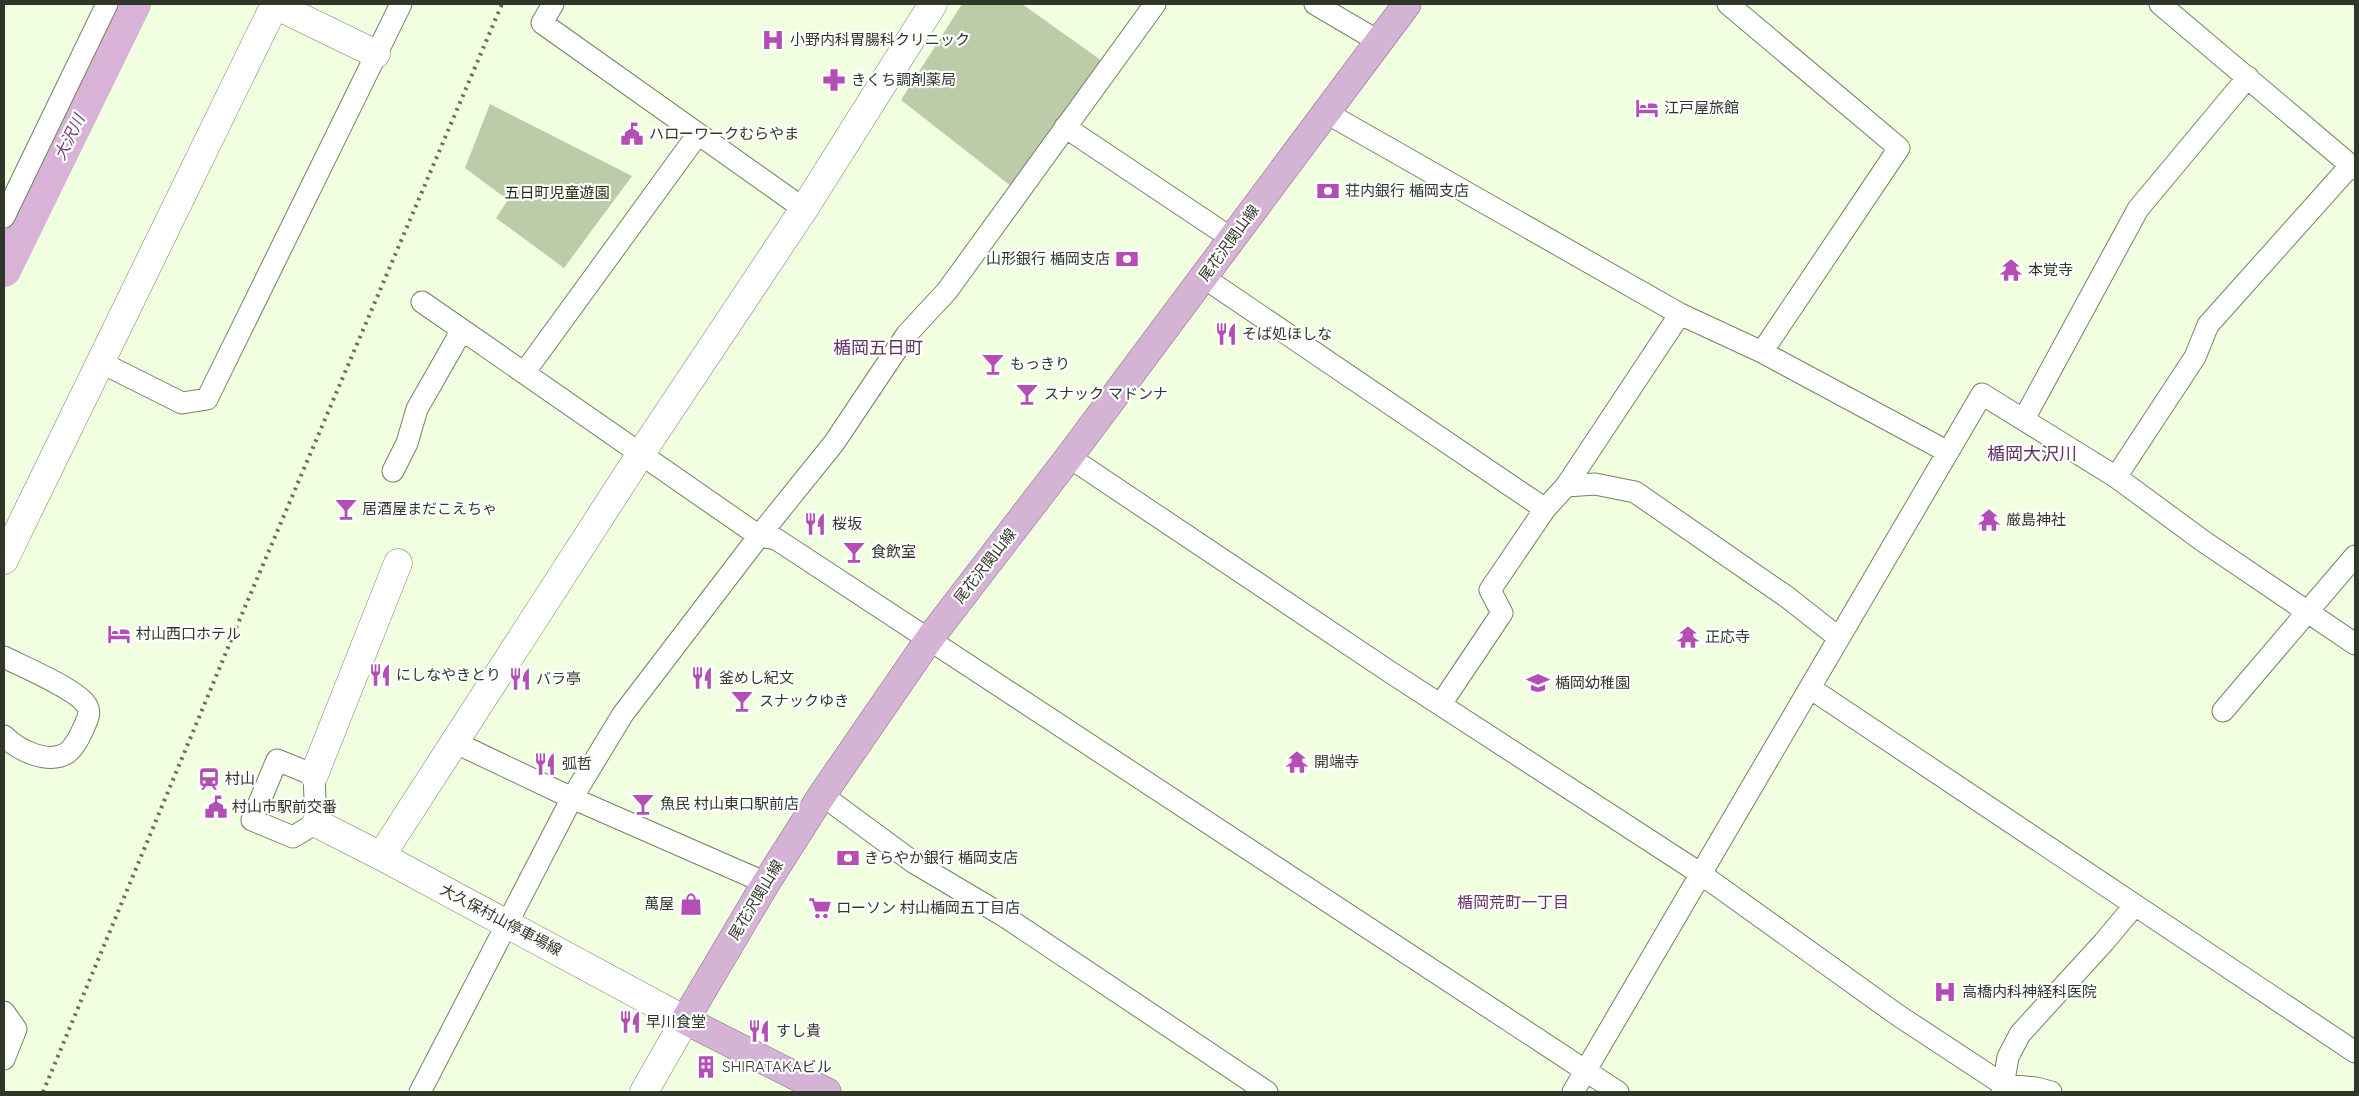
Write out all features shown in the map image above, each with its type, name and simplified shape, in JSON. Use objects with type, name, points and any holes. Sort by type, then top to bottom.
[{"type":"main road","name":"尾花沢関山線","points":[[685,1020],[766,883],[822,795],[930,638],[1069,457],[1407,4]]},
{"type":"main road","points":[[685,1020],[827,1092]]},
{"type":"street","points":[[4,217],[107,4]]},
{"type":"street","points":[[4,560],[274,4],[376,54]]},
{"type":"street","points":[[100,362],[182,403],[207,399],[401,4]]},
{"type":"street","points":[[553,4],[542,23],[804,209]]},
{"type":"street","points":[[381,856],[640,455],[804,209],[933,4]]},
{"type":"street","points":[[420,1092],[572,798],[623,714],[759,536],[834,443],[907,334],[947,291],[1155,4]]},
{"type":"street","points":[[1314,4],[1378,41]]},
{"type":"street","points":[[1728,4],[1899,148],[1762,352]]},
{"type":"street","points":[[2116,477],[2195,357],[2208,325],[2227,301],[2353,167],[2160,4]]},
{"type":"street","points":[[2024,419],[2138,209],[2248,77]]},
{"type":"street","points":[[1325,112],[1680,314],[1762,352],[1948,452]]},
{"type":"street","points":[[1065,127],[1231,238]]},
{"type":"street","points":[[524,373],[698,134]]},
{"type":"street","points":[[1203,278],[1545,509]]},
{"type":"street","points":[[422,302],[759,536],[776,539],[930,638],[1618,1092]]},
{"type":"street","points":[[1441,704],[1502,613],[1490,590],[1545,509],[1566,486],[1680,314]]},
{"type":"street","points":[[394,471],[407,443],[418,409],[462,330]]},
{"type":"street","points":[[1573,1092],[1982,394],[2116,477],[2203,541],[2355,644]]},
{"type":"street","points":[[1069,457],[1701,874],[2003,1089],[2036,1088],[2051,1092]]},
{"type":"street","points":[[1566,486],[1595,484],[1635,492],[1787,597],[1839,638]]},
{"type":"street","points":[[2223,711],[2355,556]]},
{"type":"street","points":[[314,775],[277,760],[252,820],[293,837],[316,823],[314,775],[398,563]]},
{"type":"street","points":[[4,657],[74,693],[86,705],[89,715],[78,741],[68,752],[55,758],[41,756],[25,750],[4,736]]},
{"type":"street","points":[[1810,688],[2355,1052]]},
{"type":"street","points":[[454,742],[572,798],[766,883]]},
{"type":"street","points":[[822,795],[913,862],[1004,916],[1267,1092]]},
{"type":"street","name":"大久保村山停車場線","points":[[316,823],[507,923],[685,1020]]},
{"type":"street","points":[[2003,1089],[2008,1057],[2020,1034],[2104,942],[2134,906]]},
{"type":"street","points":[[4,1012],[16,1029],[4,1059]]},
{"type":"street","points":[[644,1092],[685,1020]]},
{"type":"green space","points":[[962,4],[1022,4],[1105,63],[1011,186],[901,100]]},
{"type":"green space","name":"五日町児童遊園","points":[[490,104],[632,176],[564,268],[496,218],[508,200],[465,168]]},
{"type":"waterway","name":"大沢川","points":[[4,270],[134,4]]},
{"type":"railway","points":[[43,1092],[242,614],[502,4]]},
{"type":"place","name":"小野内科胃腸科クリニック","points":[[773,40]]},
{"type":"place","name":"きくち調剤薬局","points":[[834,80]]},
{"type":"place","name":"江戸屋旅館","points":[[1647,108]]},
{"type":"place","name":"ハローワークむらやま","points":[[632,134]]},
{"type":"place","name":"荘内銀行 楯岡支店","points":[[1328,191]]},
{"type":"place","name":"山形銀行 楯岡支店","points":[[1127,259]]},
{"type":"place","name":"本覚寺","points":[[2011,270]]},
{"type":"place","name":"そば処ほしな","points":[[1226,334]]},
{"type":"place","name":"もっきり","points":[[993,364]]},
{"type":"place","name":"スナック マドンナ","points":[[1027,394]]},
{"type":"place","name":"居酒屋まだこえちゃ","points":[[346,509]]},
{"type":"place","name":"厳島神社","points":[[1989,520]]},
{"type":"place","name":"桜坂","points":[[815,524]]},
{"type":"place","name":"食飲室","points":[[854,552]]},
{"type":"place","name":"村山西口ホテル","points":[[119,634]]},
{"type":"place","name":"正応寺","points":[[1688,637]]},
{"type":"place","name":"にしなやきとり","points":[[380,675]]},
{"type":"place","name":"釜めし紀文","points":[[702,678]]},
{"type":"place","name":"バラ亭","points":[[520,679]]},
{"type":"place","name":"楯岡幼稚園","points":[[1538,683]]},
{"type":"place","name":"スナックゆき","points":[[742,701]]},
{"type":"place","name":"開端寺","points":[[1297,762]]},
{"type":"place","name":"弧哲","points":[[545,764]]},
{"type":"place","name":"村山","points":[[209,779]]},
{"type":"place","name":"魚民 村山東口駅前店","points":[[643,804]]},
{"type":"place","name":"村山市駅前交番","points":[[216,807]]},
{"type":"place","name":"きらやか銀行 楯岡支店","points":[[848,858]]},
{"type":"place","name":"萬屋","points":[[691,904]]},
{"type":"place","name":"ローソン 村山楯岡五丁目店","points":[[820,908]]},
{"type":"place","name":"高橋内科神経科医院","points":[[1945,992]]},
{"type":"place","name":"早川食堂","points":[[630,1022]]},
{"type":"place","name":"すし貴","points":[[759,1031]]},
{"type":"place","name":"SHIRATAKAビル","points":[[706,1067]]},
{"type":"district","name":"楯岡五日町","points":[[878,348]]},
{"type":"district","name":"楯岡大沢川","points":[[2032,454]]},
{"type":"district","name":"楯岡荒町一丁目","points":[[1513,902]]}]
